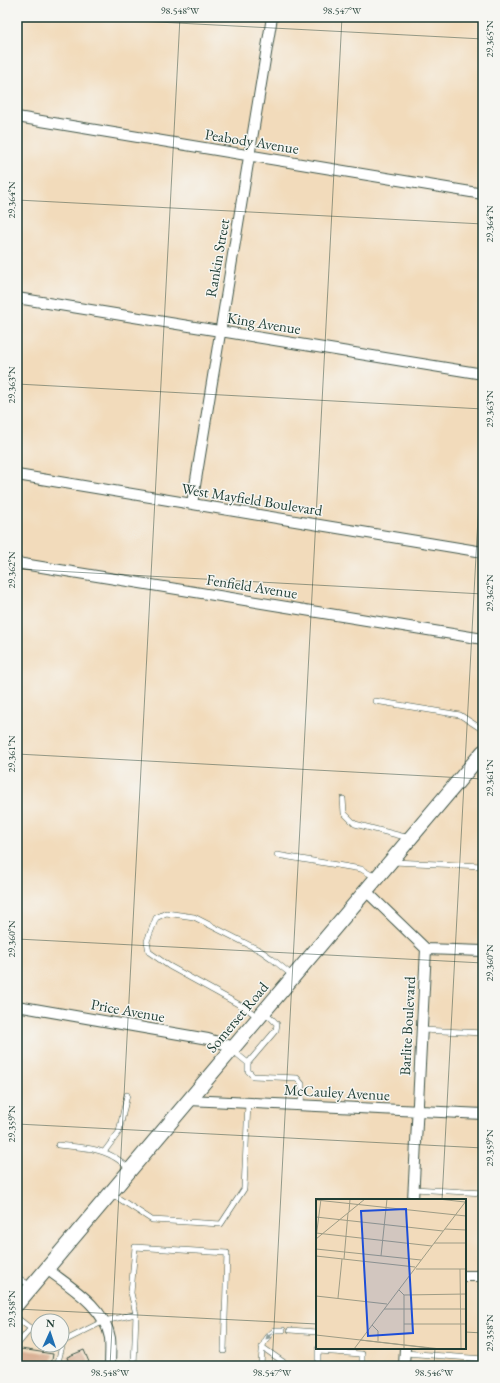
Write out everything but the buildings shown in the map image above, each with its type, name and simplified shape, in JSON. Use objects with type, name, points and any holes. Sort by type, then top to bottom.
[{"type":"main road","name":"Somerset Road","points":[[17,1304],[483,752]]},
{"type":"street","name":"Rankin Street","points":[[192,504],[272,17]]},
{"type":"street","name":"Peabody Avenue","points":[[17,117],[483,194]]},
{"type":"street","name":"King Avenue","points":[[17,298],[483,374]]},
{"type":"street","name":"West Mayfield Boulevard","points":[[17,475],[483,552]]},
{"type":"street","name":"Fenfield Avenue","points":[[17,563],[483,639]]},
{"type":"street","points":[[366,891],[426,949],[483,950]]},
{"type":"street","name":"Barlite Boulevard","points":[[413,1199],[426,949]]},
{"type":"street","name":"Price Avenue","points":[[17,1006],[208,1039],[233,1048]]},
{"type":"street","name":"McCauley Avenue","points":[[189,1100],[483,1114]]},
{"type":"street","points":[[47,1268],[90,1303],[104,1321],[110,1337],[110,1366]]},
{"type":"street","points":[[466,1276],[483,1276]]},
{"type":"street","points":[[404,1366],[405,1351]]},
{"type":"lane","points":[[376,701],[460,715],[483,730]]},
{"type":"lane","points":[[344,799],[344,813],[355,824],[410,838]]},
{"type":"lane","points":[[277,855],[361,869],[376,878]]},
{"type":"lane","points":[[390,862],[483,866]]},
{"type":"lane","points":[[293,977],[261,951],[194,917],[166,913],[156,918],[146,941],[149,952],[169,966],[247,1009],[261,1014],[277,1024],[276,1030],[248,1063],[248,1071],[254,1076],[297,1078],[302,1084],[301,1106]]},
{"type":"lane","points":[[422,1030],[483,1033]]},
{"type":"lane","points":[[233,1048],[248,1063]]},
{"type":"lane","points":[[104,1152],[119,1132],[127,1095]]},
{"type":"lane","points":[[111,1193],[152,1220],[221,1224],[244,1189],[248,1103]]},
{"type":"lane","points":[[58,1145],[94,1149],[104,1152],[116,1158],[130,1170]]},
{"type":"lane","points":[[414,1189],[483,1193]]},
{"type":"lane","points":[[134,1366],[136,1314],[132,1293],[135,1247],[227,1253],[224,1351]]},
{"type":"lane","points":[[17,1277],[32,1286]]},
{"type":"lane","points":[[70,1338],[104,1321],[136,1314]]},
{"type":"lane","points":[[17,1318],[30,1328],[17,1345]]},
{"type":"lane","points":[[261,1366],[262,1347],[266,1337],[276,1330],[283,1330]]},
{"type":"lane","points":[[290,1330],[316,1332]]},
{"type":"lane","points":[[262,1347],[289,1366]]},
{"type":"lane","points":[[318,1366],[318,1350],[362,1354],[362,1366]]},
{"type":"lane","points":[[405,1351],[483,1358]]},
{"type":"lane","points":[[57,1366],[60,1353]]}]
